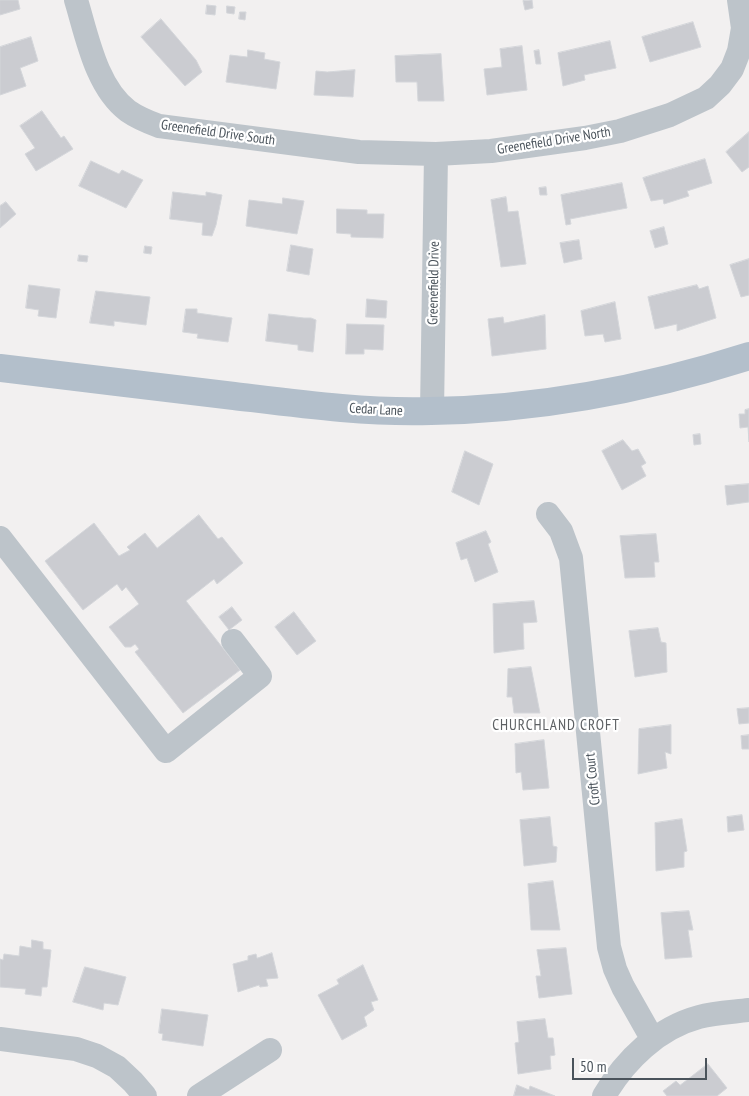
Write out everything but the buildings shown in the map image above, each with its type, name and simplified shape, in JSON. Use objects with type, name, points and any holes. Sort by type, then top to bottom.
[{"type":"main road","name":"Cedar Lane","points":[[0,368],[331,408],[432,411],[504,408],[573,399],[643,386],[749,356]]},
{"type":"street","name":"Greenefield Drive South","points":[[76,0],[92,55],[104,84],[116,100],[144,121],[160,126],[359,152],[436,154]]},
{"type":"street","name":"Greenefield Drive North","points":[[436,154],[491,151],[585,138],[620,131],[670,114],[706,98],[720,85],[732,69],[739,51],[743,28],[739,0]]},
{"type":"street","name":"Greenefield Drive","points":[[432,411],[436,154]]},
{"type":"street","name":"Croft Court","points":[[548,514],[561,531],[571,558],[609,947],[615,969],[623,987],[653,1040]]},
{"type":"street","points":[[0,538],[166,750],[260,676],[233,641]]},
{"type":"street","points":[[604,1096],[616,1077],[633,1057],[653,1040],[676,1026],[700,1017],[749,1010]]},
{"type":"street","points":[[0,1039],[76,1049],[97,1056],[117,1067],[134,1082],[145,1096]]},
{"type":"street","points":[[199,1096],[270,1050]]},
{"type":"district","name":"CHURCHLAND CROFT","points":[[556,726]]}]
